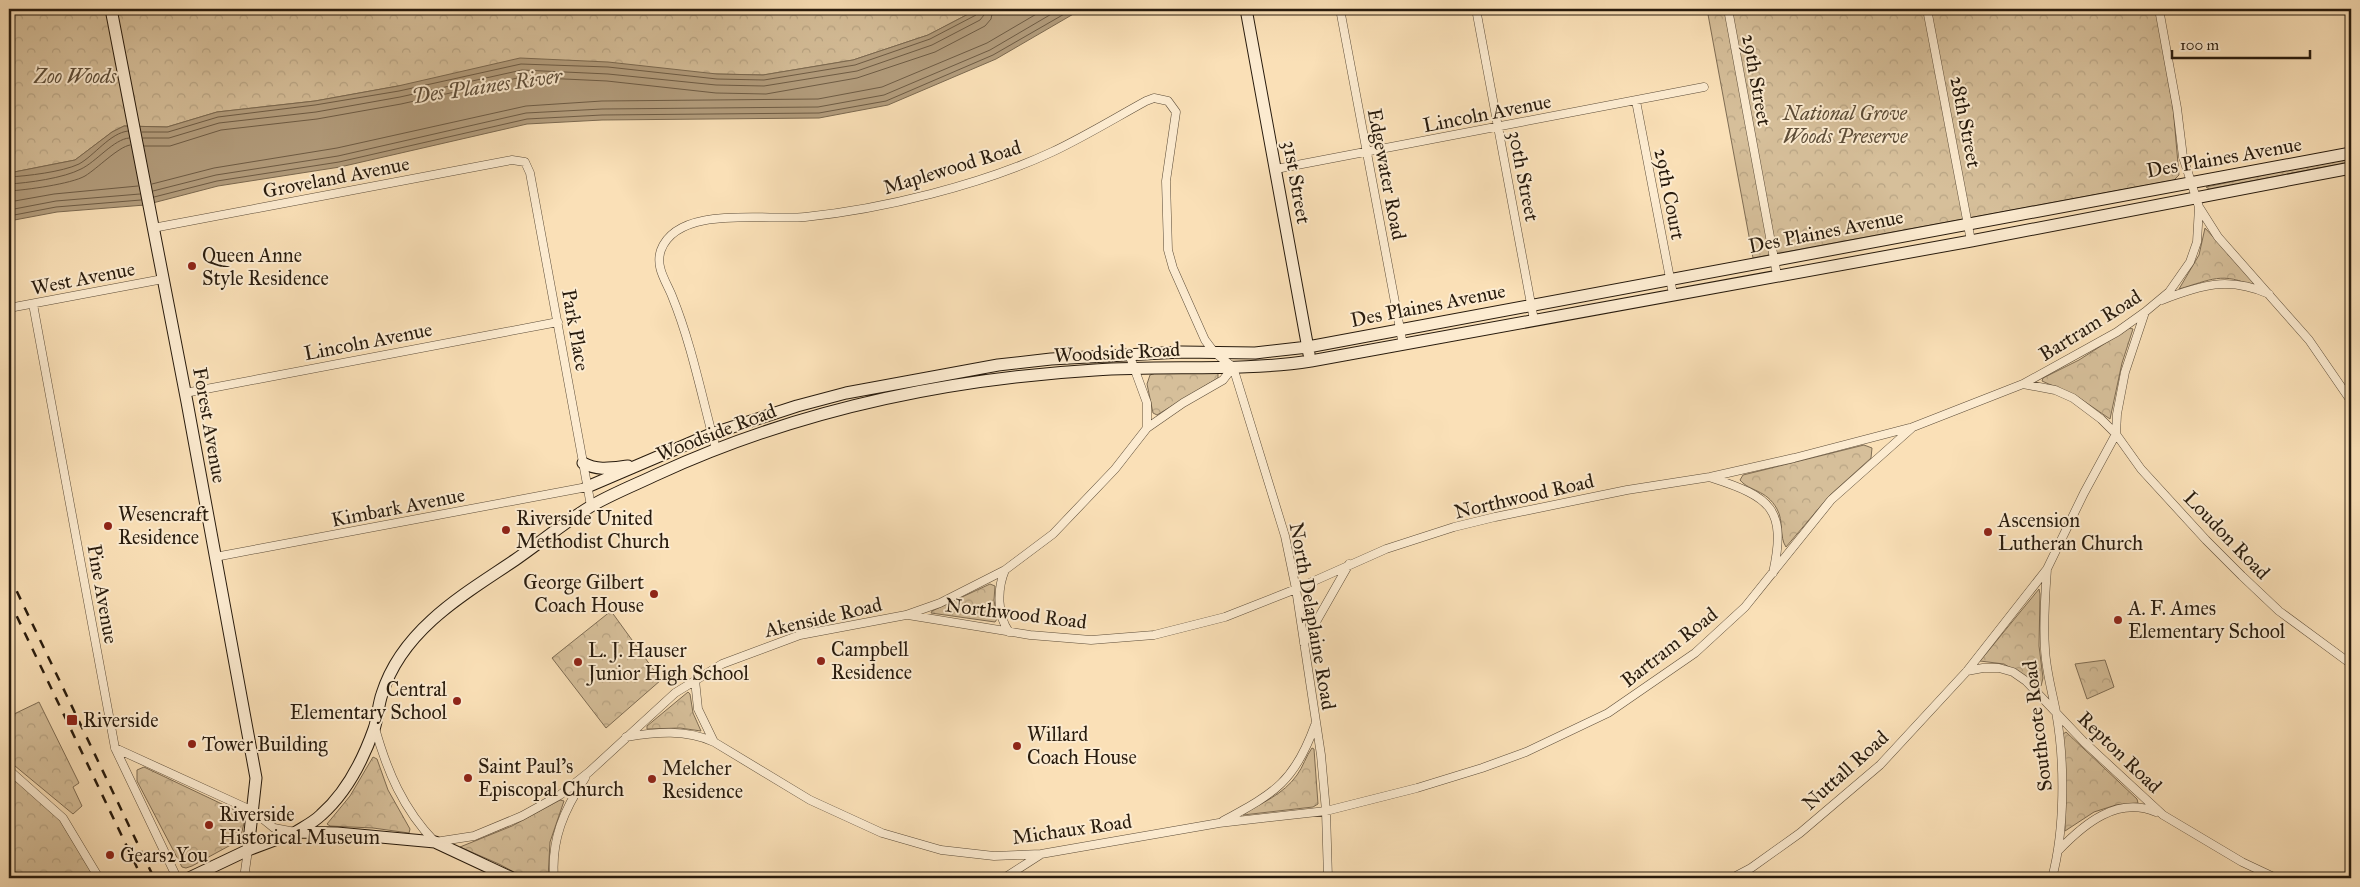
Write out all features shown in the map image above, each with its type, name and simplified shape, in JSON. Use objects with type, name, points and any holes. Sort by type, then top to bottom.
[{"type":"street","name":"Forest Avenue","points":[[110,9],[185,393],[256,778],[248,850]]},
{"type":"street","name":"31st Street","points":[[1246,9],[1311,361]]},
{"type":"street","name":"Edgewater Road","points":[[1340,9],[1403,345]]},
{"type":"street","name":"30th Street","points":[[1476,9],[1534,320]]},
{"type":"street","name":"29th Street","points":[[1728,9],[1777,275]]},
{"type":"street","name":"28th Street","points":[[1927,9],[1971,241]]},
{"type":"street","name":"Bartram Road","points":[[1326,811],[1417,788],[1482,768],[1526,752],[1608,713],[1695,653],[1745,607],[1773,575],[1831,500],[1913,427],[2023,384],[2117,332],[2145,312],[2174,286],[2195,251],[2199,231],[2197,202],[2183,157],[2177,108],[2159,9]]},
{"type":"street","name":"Lincoln Avenue","points":[[1276,169],[1704,87]]},
{"type":"street","name":"Maplewood Road","points":[[716,449],[682,320],[660,267],[659,257],[662,248],[673,233],[704,221],[746,216],[801,218],[877,206],[933,192],[996,173],[1044,155],[1154,98],[1168,101],[1176,112],[1166,181],[1166,228],[1172,268],[1205,340],[1214,352],[1233,366]]},
{"type":"street","name":"29th Court","points":[[1636,101],[1673,294]]},
{"type":"street","name":"Des Plaines Avenue","points":[[1308,347],[2351,153]]},
{"type":"street","name":"Groveland Avenue","points":[[153,228],[512,160],[525,162]]},
{"type":"street","name":"Park Place","points":[[525,162],[529,169],[591,506]]},
{"type":"street","name":"Des Plaines Avenue","points":[[1311,361],[1777,275],[2197,202],[2351,168]]},
{"type":"street","points":[[2197,202],[2218,237],[2273,296],[2309,340],[2351,401]]},
{"type":"street","name":"West Avenue","points":[[9,308],[163,279]]},
{"type":"street","points":[[2158,301],[2195,288],[2220,283],[2247,286],[2273,296]]},
{"type":"street","name":"Pine Avenue","points":[[33,304],[115,748],[177,878]]},
{"type":"street","name":"Nuttall Road","points":[[1732,878],[1751,868],[1800,833],[1880,765],[1967,671],[2048,569],[2084,493],[2116,434],[2117,414],[2125,372],[2145,312]]},
{"type":"street","name":"Lincoln Avenue","points":[[185,393],[558,322]]},
{"type":"street","name":"Woodside Road","points":[[587,488],[712,434],[797,406],[846,393],[998,366],[1079,357],[1214,352],[1255,353],[1308,347]]},
{"type":"street","points":[[1129,354],[1147,403],[1147,428]]},
{"type":"street","name":"Woodside Road","points":[[296,832],[319,818],[336,800],[357,768],[375,728],[382,695],[396,664],[404,650],[432,619],[591,506],[716,449],[830,411],[1029,376],[1134,368],[1256,367],[1311,361]]},
{"type":"street","name":"Akenside Road","points":[[435,842],[474,836],[522,816],[560,795],[589,772],[676,693],[743,655],[800,635],[906,615],[940,602],[1005,570],[1053,534],[1115,469],[1147,428],[1183,403],[1223,380],[1233,366]]},
{"type":"street","name":"North Delaplaine Road","points":[[1233,366],[1285,536],[1296,589],[1316,723],[1326,811],[1328,878]]},
{"type":"street","name":"Bartram Road","points":[[2023,384],[2040,386],[2073,398],[2102,419],[2116,434]]},
{"type":"street","name":"Northwood Road","points":[[906,615],[1030,635],[1090,640],[1154,635],[1225,617],[1296,589],[1386,549],[1495,517],[1642,487],[1710,477],[1803,456],[1913,427]]},
{"type":"street","name":"Loudon Road","points":[[2116,434],[2141,469],[2242,576],[2279,611],[2351,664]]},
{"type":"street","points":[[583,464],[605,469],[644,463]]},
{"type":"street","name":"Northwood Road","points":[[1710,477],[1754,494],[1770,508],[1778,527],[1777,556],[1773,575]]},
{"type":"street","name":"Kimbark Avenue","points":[[215,558],[587,488]]},
{"type":"street","points":[[1304,643],[1350,564]]},
{"type":"street","name":"Southcote Road","points":[[2048,569],[2045,649],[2056,712],[2062,800],[2059,850],[2052,878]]},
{"type":"street","points":[[1005,570],[1000,584],[1000,599],[1003,619],[1009,632]]},
{"type":"street","points":[[1967,671],[1991,667],[2013,672],[2026,681],[2056,712]]},
{"type":"street","points":[[696,680],[698,709],[714,742]]},
{"type":"street","name":"Repton Road","points":[[2056,712],[2126,782],[2163,815],[2242,862],[2276,878]]},
{"type":"street","name":"Michaux Road","points":[[1219,823],[1270,794],[1284,783],[1301,758],[1316,723]]},
{"type":"street","points":[[375,728],[389,772],[399,793],[420,826],[435,842]]},
{"type":"street","name":"Michaux Road","points":[[626,737],[647,733],[676,733],[702,736],[810,800],[882,832],[941,850],[994,856],[1041,854],[1219,823],[1326,811]]},
{"type":"street","points":[[115,748],[253,811],[269,826],[296,832],[337,833],[435,842],[512,878]]},
{"type":"street","points":[[9,770],[63,818],[99,878]]},
{"type":"street","name":"Akenside Road","points":[[554,878],[556,835],[568,806],[589,772]]},
{"type":"street","name":"Repton Road","points":[[2059,850],[2079,830],[2097,816],[2142,808],[2163,815]]},
{"type":"street","points":[[189,878],[248,850],[296,832]]},
{"type":"street","points":[[248,850],[245,871],[248,878]]},
{"type":"street","points":[[1004,878],[1041,854]]},
{"type":"green space","name":"Zoo Woods","points":[[9,9],[978,9],[928,35],[853,60],[763,75],[717,74],[398,86],[315,101],[217,112],[167,127],[124,126],[112,132],[75,160],[9,173]]},
{"type":"green space","name":"National Grove Woods Preserve","points":[[1707,9],[2156,9],[2173,107],[2179,175],[2174,180],[1753,258]]},
{"type":"green space","points":[[2351,157],[2351,162],[2209,189],[2206,187]]},
{"type":"green space","points":[[2205,228],[2256,284],[2255,287],[2234,279],[2225,278],[2208,280],[2179,289],[2199,255]]},
{"type":"green space","points":[[2129,328],[2133,329],[2122,363],[2110,419],[2078,397],[2042,381],[2043,378],[2079,360]]},
{"type":"green space","points":[[1218,372],[1218,378],[1157,415],[1153,413],[1147,384],[1150,375],[1156,373]]},
{"type":"green space","points":[[1864,445],[1872,448],[1871,458],[1830,495],[1786,547],[1779,514],[1773,503],[1763,494],[1748,487],[1740,480],[1743,475]]},
{"type":"green space","points":[[990,584],[995,586],[994,600],[997,619],[995,622],[931,613],[932,611]]},
{"type":"green space","points":[[2039,589],[2039,646],[2043,678],[2041,686],[2004,664],[1980,661]]},
{"type":"green space","points":[[611,611],[661,680],[606,728],[552,658]]},
{"type":"green space","points":[[2105,660],[2114,687],[2087,699],[2075,664]]},
{"type":"green space","points":[[688,692],[693,713],[701,731],[680,728],[647,729],[647,726]]},
{"type":"green space","points":[[39,702],[79,783],[73,787],[82,806],[73,814],[9,761],[9,714],[12,715]]},
{"type":"green space","points":[[2066,732],[2137,799],[2138,803],[2116,805],[2094,812],[2065,831],[2063,734]]},
{"type":"green space","points":[[1312,748],[1314,749],[1318,804],[1313,807],[1243,815],[1285,788],[1299,772]]},
{"type":"green space","points":[[373,757],[377,759],[388,790],[410,829],[409,833],[373,828],[330,826],[327,824],[350,796]]},
{"type":"green space","points":[[144,767],[243,814],[245,819],[240,840],[192,866],[182,867],[137,781],[137,770]]},
{"type":"green space","points":[[9,773],[70,831],[95,878],[9,878]]},
{"type":"green space","points":[[560,800],[564,801],[550,842],[548,878],[525,878],[460,847],[512,826]]},
{"type":"water","name":"Des Plaines River","points":[[978,9],[1082,9],[996,59],[888,105],[819,118],[602,120],[527,124],[340,167],[218,186],[145,205],[57,212],[9,221],[9,173],[75,160],[112,132],[124,126],[167,127],[217,112],[315,101],[398,86],[520,58],[608,62],[717,74],[763,75],[853,60],[928,35]]},
{"type":"railway","points":[[9,575],[154,878]]},
{"type":"railway","points":[[9,600],[142,878]]},
{"type":"place","name":"Queen Anne Style Residence","points":[[192,266]]},
{"type":"place","name":"Wesencraft Residence","points":[[108,526]]},
{"type":"place","name":"Riverside United Methodist Church","points":[[506,530]]},
{"type":"place","name":"Ascension Lutheran Church","points":[[1988,532]]},
{"type":"place","name":"George Gilbert Coach House","points":[[654,594]]},
{"type":"place","name":"A. F. Ames Elementary School","points":[[2118,620]]},
{"type":"place","name":"Campbell Residence","points":[[821,661]]},
{"type":"place","name":"L. J. Hauser Junior High School","points":[[578,662]]},
{"type":"place","name":"Central Elementary School","points":[[457,701]]},
{"type":"place","name":"Riverside","points":[[72,720]]},
{"type":"place","name":"Tower Building","points":[[192,744]]},
{"type":"place","name":"Willard Coach House","points":[[1017,746]]},
{"type":"place","name":"Saint Paul's Episcopal Church","points":[[468,778]]},
{"type":"place","name":"Melcher Residence","points":[[652,779]]},
{"type":"place","name":"Riverside Historical Museum","points":[[209,825]]},
{"type":"place","name":"Gears2You","points":[[110,855]]}]
